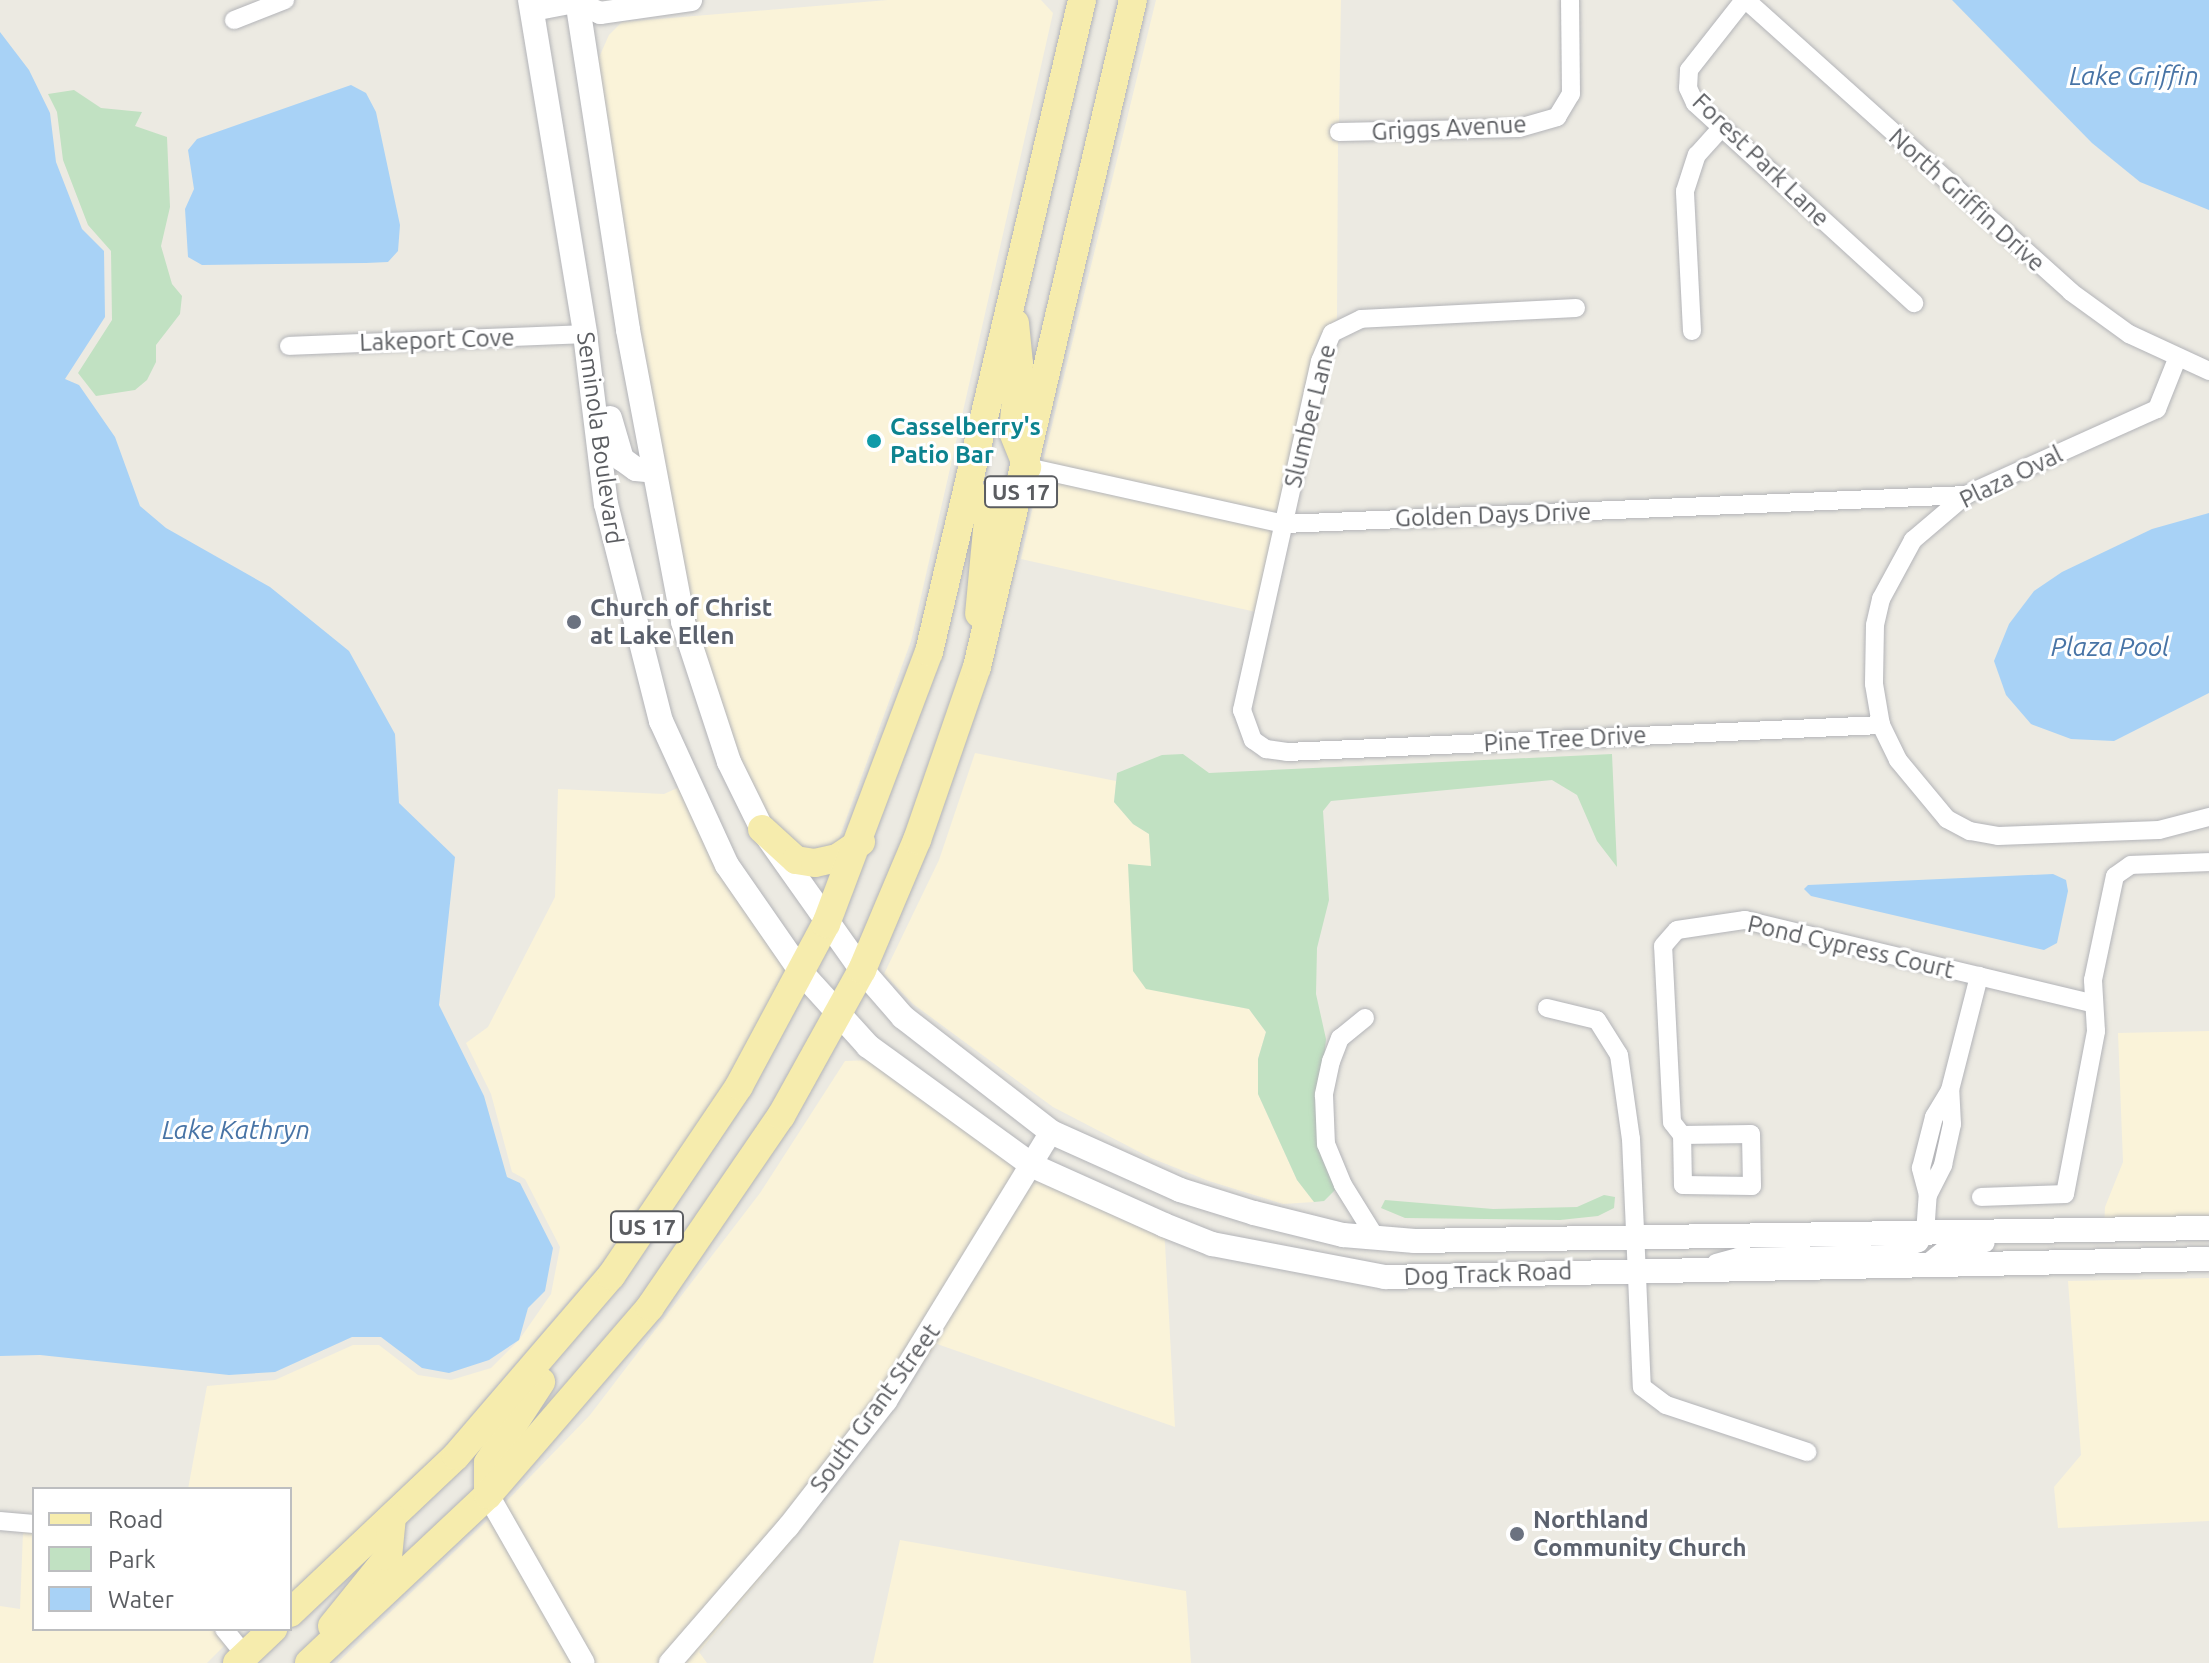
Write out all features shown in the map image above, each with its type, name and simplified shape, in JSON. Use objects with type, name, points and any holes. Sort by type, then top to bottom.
[{"type":"main road","name":"US 17","points":[[292,1611],[392,1517],[522,1385],[571,1325],[688,1166],[826,924],[861,842],[926,664],[970,491],[1082,0]]},
{"type":"main road","name":"US 17","points":[[308,1663],[488,1495],[609,1359],[685,1260],[781,1116],[862,970],[917,840],[977,667],[1027,467],[1133,0]]},
{"type":"main road","name":"Seminola Boulevard","points":[[580,1],[654,471],[683,622],[702,689],[762,829],[826,924],[862,970]]},
{"type":"main road","name":"Seminola Boulevard","points":[[532,5],[585,334],[606,504],[661,721],[727,865],[801,972],[838,1016]]},
{"type":"main road","points":[[1012,302],[1019,364],[1013,432],[1027,467]]},
{"type":"main road","points":[[585,334],[600,358],[617,452],[636,469],[654,471]]},
{"type":"main road","points":[[970,491],[983,498],[989,518],[977,667]]},
{"type":"main road","points":[[762,829],[796,860],[815,863],[837,858],[861,842]]},
{"type":"main road","name":"Dog Track Road","points":[[862,970],[903,1017],[1051,1132],[1180,1190],[1343,1235],[1436,1243],[2209,1228]]},
{"type":"main road","name":"Dog Track Road","points":[[838,1016],[868,1046],[1033,1166],[1212,1244],[1385,1277],[2209,1259]]},
{"type":"main road","points":[[488,1495],[488,1463],[534,1397],[571,1325]]},
{"type":"main road","points":[[308,1663],[352,1596],[388,1557],[392,1517]]},
{"type":"main road","points":[[241,1660],[271,1631]]},
{"type":"street","points":[[234,20],[285,0]]},
{"type":"street","points":[[532,5],[580,1],[600,13],[691,0]]},
{"type":"street","name":"Griggs Avenue","points":[[1339,132],[1519,128],[1557,117],[1571,94],[1570,0]]},
{"type":"street","name":"Forest Park Lane","points":[[1745,0],[1689,70],[1688,88],[1695,103],[1914,303]]},
{"type":"street","name":"North Griffin Drive","points":[[1745,0],[2071,292],[2129,334],[2177,359],[2209,371]]},
{"type":"street","points":[[1692,331],[1685,191],[1697,155],[1721,128]]},
{"type":"street","name":"Slumber Lane","points":[[1253,740],[1242,710],[1320,361],[1332,333],[1361,319],[1576,308]]},
{"type":"street","name":"Lakeport Cove","points":[[289,346],[585,334]]},
{"type":"street","name":"Plaza Oval","points":[[2177,359],[2157,409],[1966,495],[1913,540],[1881,599],[1873,653],[1881,725],[1923,794],[1947,819],[1970,831],[1998,836],[2159,830],[2209,817]]},
{"type":"street","name":"Golden Days Drive","points":[[1027,467],[1284,524],[1966,495]]},
{"type":"street","name":"Pine Tree Drive","points":[[1253,740],[1266,749],[1287,752],[1881,725]]},
{"type":"street","points":[[1981,1197],[2065,1194],[2096,1031],[2093,980],[2115,876],[2131,865],[2209,862]]},
{"type":"street","name":"Pond Cypress Court","points":[[1682,1135],[1751,1134],[1752,1186],[1683,1185],[1682,1135],[1672,1122],[1663,946],[1677,930],[1745,920],[2094,1004]]},
{"type":"street","points":[[1928,1195],[1921,1168],[1929,1135],[1950,1090],[1979,976]]},
{"type":"street","points":[[1547,1008],[1597,1020],[1615,1042],[1631,1139],[1637,1376],[1646,1393],[1666,1405],[1807,1452]]},
{"type":"street","points":[[1365,1018],[1340,1038],[1331,1061],[1324,1095],[1326,1144],[1343,1185],[1376,1238]]},
{"type":"street","points":[[1694,1269],[1738,1257],[1899,1252],[1925,1234],[1928,1195],[1949,1139],[1950,1090]]},
{"type":"street","name":"South Grant Street","points":[[670,1663],[788,1527],[886,1401],[1033,1166],[1051,1132]]},
{"type":"street","points":[[1929,1135],[1949,1139]]},
{"type":"street","points":[[1925,1265],[1935,1253],[1967,1243],[2209,1239]]},
{"type":"street","points":[[488,1495],[584,1663]]},
{"type":"street","points":[[0,1521],[32,1524]]},
{"type":"street","points":[[225,1631],[241,1660]]},
{"type":"shaded area","points":[[888,0],[1041,0],[1053,13],[911,641],[836,847],[799,852],[774,829],[741,765],[705,669],[676,542],[596,64],[609,35],[622,22]]},
{"type":"shaded area","points":[[1156,0],[1341,0],[1339,123],[1331,124],[1332,141],[1338,141],[1337,319],[1319,337],[1312,358],[1278,513],[1043,462]]},
{"type":"shaded area","points":[[1039,479],[1274,531],[1256,612],[1021,559]]},
{"type":"shaded area","points":[[975,753],[1116,781],[1114,802],[1133,824],[1149,834],[1152,867],[1128,864],[1180,996],[1249,1009],[1266,1032],[1258,1059],[1258,1094],[1297,1180],[1314,1202],[1283,1204],[1209,1181],[1151,1158],[1053,1107],[913,1004],[884,974],[939,860]]},
{"type":"shaded area","points":[[684,785],[794,973],[686,1163],[443,1448],[292,1591],[292,1487],[188,1487],[207,1386],[275,1380],[353,1345],[379,1345],[418,1375],[451,1380],[491,1368],[519,1340],[551,1294],[560,1247],[525,1179],[512,1172],[491,1094],[466,1043],[488,1027],[555,897],[558,789],[664,794]]},
{"type":"shaded area","points":[[2209,1031],[2209,1228],[2104,1229],[2105,1207],[2123,1162],[2118,1033]]},
{"type":"shaded area","points":[[873,1060],[1020,1172],[879,1395],[782,1521],[659,1663],[595,1663],[581,1647],[503,1505],[590,1415],[760,1193],[845,1061]]},
{"type":"shaded area","points":[[1033,1166],[1164,1225],[1175,1427],[937,1344],[797,1535],[699,1652],[707,1663],[682,1663],[793,1533]]},
{"type":"shaded area","points":[[2209,1278],[2209,1521],[2058,1528],[2054,1487],[2081,1455],[2068,1281]]},
{"type":"shaded area","points":[[491,1517],[573,1663],[337,1663],[362,1639]]},
{"type":"shaded area","points":[[23,1532],[32,1533],[32,1631],[215,1631],[226,1644],[207,1663],[0,1663],[0,1606],[20,1609]]},
{"type":"shaded area","points":[[900,1540],[1186,1591],[1191,1663],[873,1663]]},
{"type":"green space","points":[[74,90],[101,108],[142,112],[135,126],[167,137],[170,207],[161,246],[172,284],[182,296],[180,314],[156,345],[156,362],[147,380],[135,390],[96,396],[78,373],[112,320],[111,251],[88,225],[63,160],[57,112],[48,94]]},
{"type":"green space","points":[[1183,754],[1209,773],[1612,754],[1617,867],[1597,841],[1577,795],[1552,780],[1331,801],[1323,811],[1329,900],[1317,948],[1316,994],[1326,1039],[1317,1130],[1321,1157],[1337,1188],[1324,1201],[1314,1202],[1297,1180],[1258,1094],[1258,1059],[1266,1032],[1249,1009],[1146,989],[1133,971],[1128,864],[1151,866],[1149,834],[1133,824],[1114,802],[1117,773],[1162,755]]},
{"type":"green space","points":[[1604,1195],[1615,1197],[1614,1208],[1598,1216],[1560,1220],[1405,1218],[1381,1208],[1385,1200],[1493,1209],[1577,1207]]},
{"type":"water","name":"Lake Griffin","points":[[1952,0],[2209,0],[2209,210],[2140,182],[2092,143]]},
{"type":"water","name":"Lake Kathryn","points":[[0,32],[29,70],[50,113],[56,162],[82,229],[104,251],[105,317],[65,379],[79,385],[115,437],[140,506],[166,528],[270,587],[349,651],[395,734],[399,803],[455,857],[439,1005],[484,1096],[507,1177],[520,1183],[553,1248],[545,1291],[528,1308],[519,1340],[489,1360],[449,1373],[422,1368],[381,1337],[352,1337],[275,1372],[229,1375],[40,1355],[0,1356]]},
{"type":"water","points":[[351,85],[366,93],[376,112],[400,225],[398,251],[388,262],[202,265],[188,257],[185,209],[194,189],[188,150],[197,139]]},
{"type":"water","name":"Plaza Pool","points":[[2209,513],[2209,693],[2114,741],[2071,739],[2031,724],[2006,695],[1994,661],[2009,624],[2034,591],[2062,572],[2152,529]]},
{"type":"water","points":[[2053,874],[2066,880],[2068,891],[2057,943],[2044,950],[1811,896],[1804,889],[1808,885]]},
{"type":"place","name":"Casselberry's Patio Bar","points":[[874,441]]},
{"type":"place","name":"Church of Christ at Lake Ellen","points":[[574,622]]},
{"type":"place","name":"Northland Community Church","points":[[1517,1534]]}]
